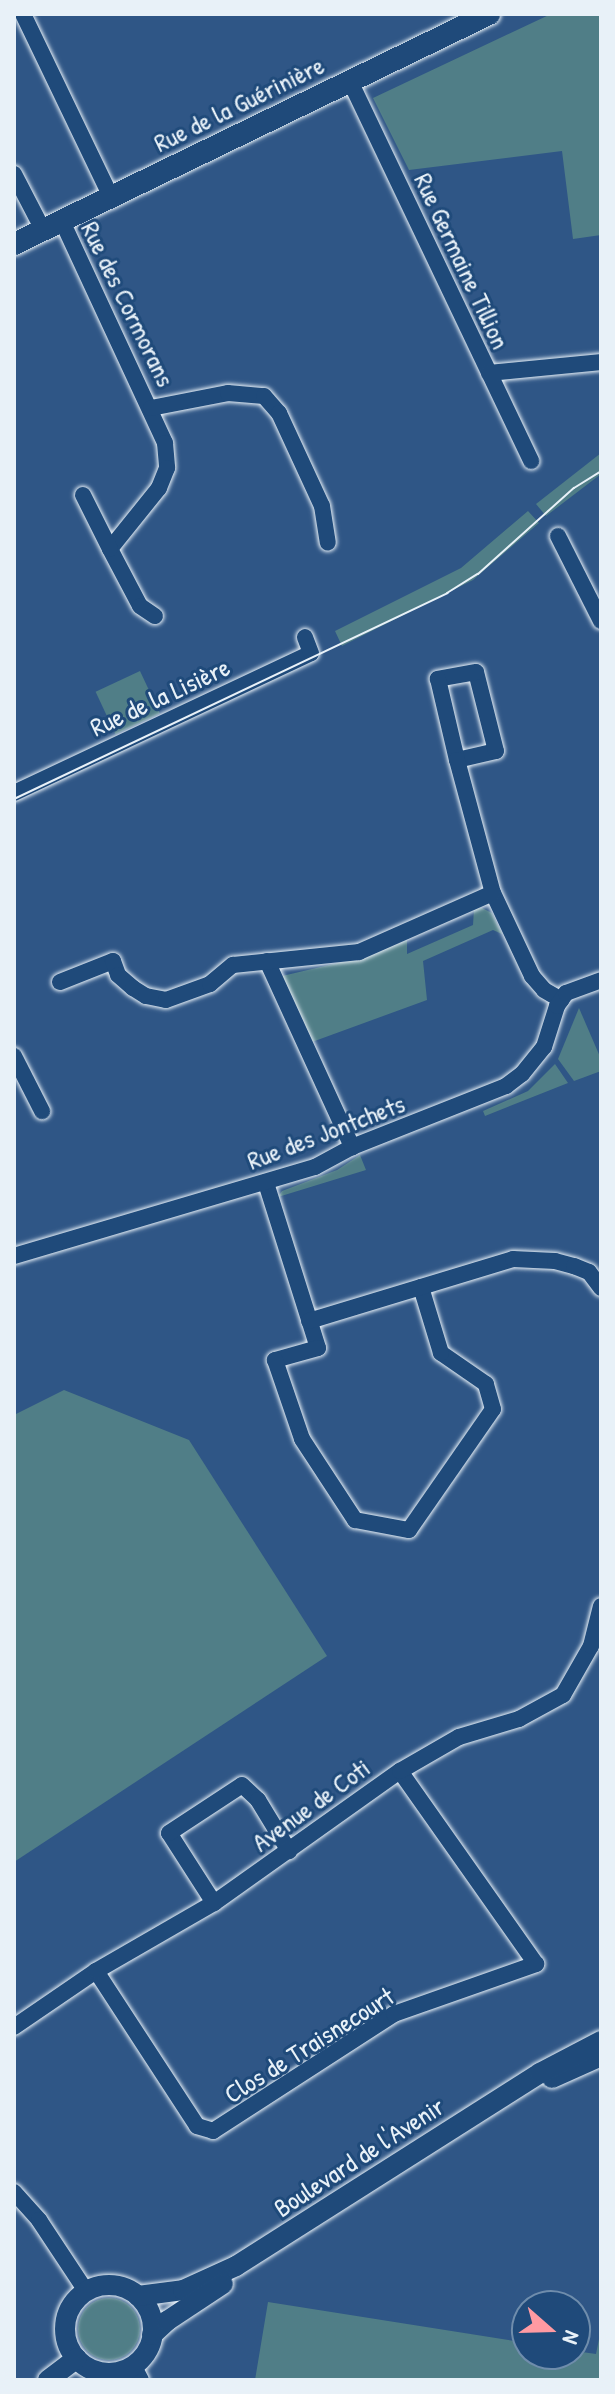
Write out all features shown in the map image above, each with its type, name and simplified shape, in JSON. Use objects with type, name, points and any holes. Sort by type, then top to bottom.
[{"type":"main road","name":"Rue de la Guérinière","points":[[14,244],[478,17]]},
{"type":"street","points":[[23,14],[111,197]]},
{"type":"street","name":"Rue Germaine Tillion","points":[[350,81],[531,461]]},
{"type":"street","name":"Rue des Cormorans","points":[[14,174],[52,226],[151,408],[165,443],[167,468],[159,488],[110,549]]},
{"type":"street","points":[[489,373],[601,362]]},
{"type":"street","name":"Rue des Cormorans","points":[[151,408],[228,393],[264,396],[279,413],[322,506],[328,543]]},
{"type":"street","points":[[83,495],[134,597],[155,616]]},
{"type":"street","points":[[558,536],[601,621]]},
{"type":"street","name":"Rue de la Lisière","points":[[14,793],[311,653],[305,637]]},
{"type":"street","points":[[457,760],[496,751],[476,672],[438,679],[457,760],[493,893],[532,976],[544,990],[561,1000],[572,989],[601,980]]},
{"type":"street","points":[[60,982],[113,961],[118,975],[133,988],[146,996],[166,1000],[210,984],[233,965],[359,952],[493,893]]},
{"type":"street","points":[[267,961],[352,1147]]},
{"type":"street","name":"Rue des Jontchets","points":[[15,1253],[315,1167],[352,1147],[506,1086],[529,1067],[544,1047],[561,1000]]},
{"type":"street","points":[[14,1056],[42,1111]]},
{"type":"street","points":[[266,1183],[318,1348],[275,1360],[302,1439],[355,1520],[409,1530],[493,1409],[486,1384],[441,1353],[421,1287]]},
{"type":"street","points":[[309,1321],[513,1259],[555,1261],[589,1272],[601,1288]]},
{"type":"street","name":"Avenue de Coti","points":[[14,2027],[96,1971],[214,1903],[400,1771],[459,1737],[519,1719],[563,1695],[596,1646],[601,1606]]},
{"type":"street","name":"Clos de Traisnecourt","points":[[96,1971],[197,2126],[213,2131],[394,2014],[536,1964],[400,1771]]},
{"type":"street","points":[[214,1903],[169,1833],[242,1785],[258,1800],[289,1851]]},
{"type":"street","name":"Boulevard de l'Avenir","points":[[138,2296],[183,2290],[236,2266],[540,2073],[601,2041]]},
{"type":"street","name":"Boulevard de l'Avenir","points":[[152,2335],[182,2310],[538,2085],[601,2056]]},
{"type":"street","points":[[14,2192],[39,2220],[86,2291]]},
{"type":"street","points":[[112,2285],[138,2296],[150,2313],[152,2335],[137,2372],[101,2371],[77,2358],[68,2343],[66,2323],[75,2302],[86,2291],[112,2285]]},
{"type":"street","points":[[48,2380],[77,2358]]},
{"type":"green space","points":[[551,14],[601,14],[601,235],[573,239],[562,151],[409,170],[373,98]]},
{"type":"green space","points":[[601,453],[601,474],[546,516],[536,504]]},
{"type":"green space","points":[[528,511],[539,523],[473,580],[342,646],[335,631],[461,568]]},
{"type":"green space","points":[[140,671],[160,714],[115,734],[96,692]]},
{"type":"green space","points":[[482,908],[492,913],[502,934],[493,930],[423,961],[427,1000],[312,1042],[278,977],[363,957],[407,940],[407,954],[473,925],[474,909]]},
{"type":"green space","points":[[579,1008],[601,1059],[601,1071],[574,1081],[558,1059]]},
{"type":"green space","points":[[555,1064],[568,1083],[485,1116],[483,1111],[528,1091]]},
{"type":"green space","points":[[360,1155],[366,1170],[278,1197],[282,1191],[337,1170]]},
{"type":"green space","points":[[64,1390],[189,1440],[327,1656],[14,1862],[14,1415]]},
{"type":"green space","points":[[109,2298],[131,2307],[140,2329],[131,2351],[109,2360],[87,2351],[78,2329],[87,2307]]},
{"type":"green space","points":[[268,2302],[511,2340],[511,2370],[591,2370],[591,2353],[596,2354],[601,2329],[601,2380],[255,2380]]},
{"type":"tram line","points":[[14,799],[447,593],[478,574],[574,488],[601,471]]}]
